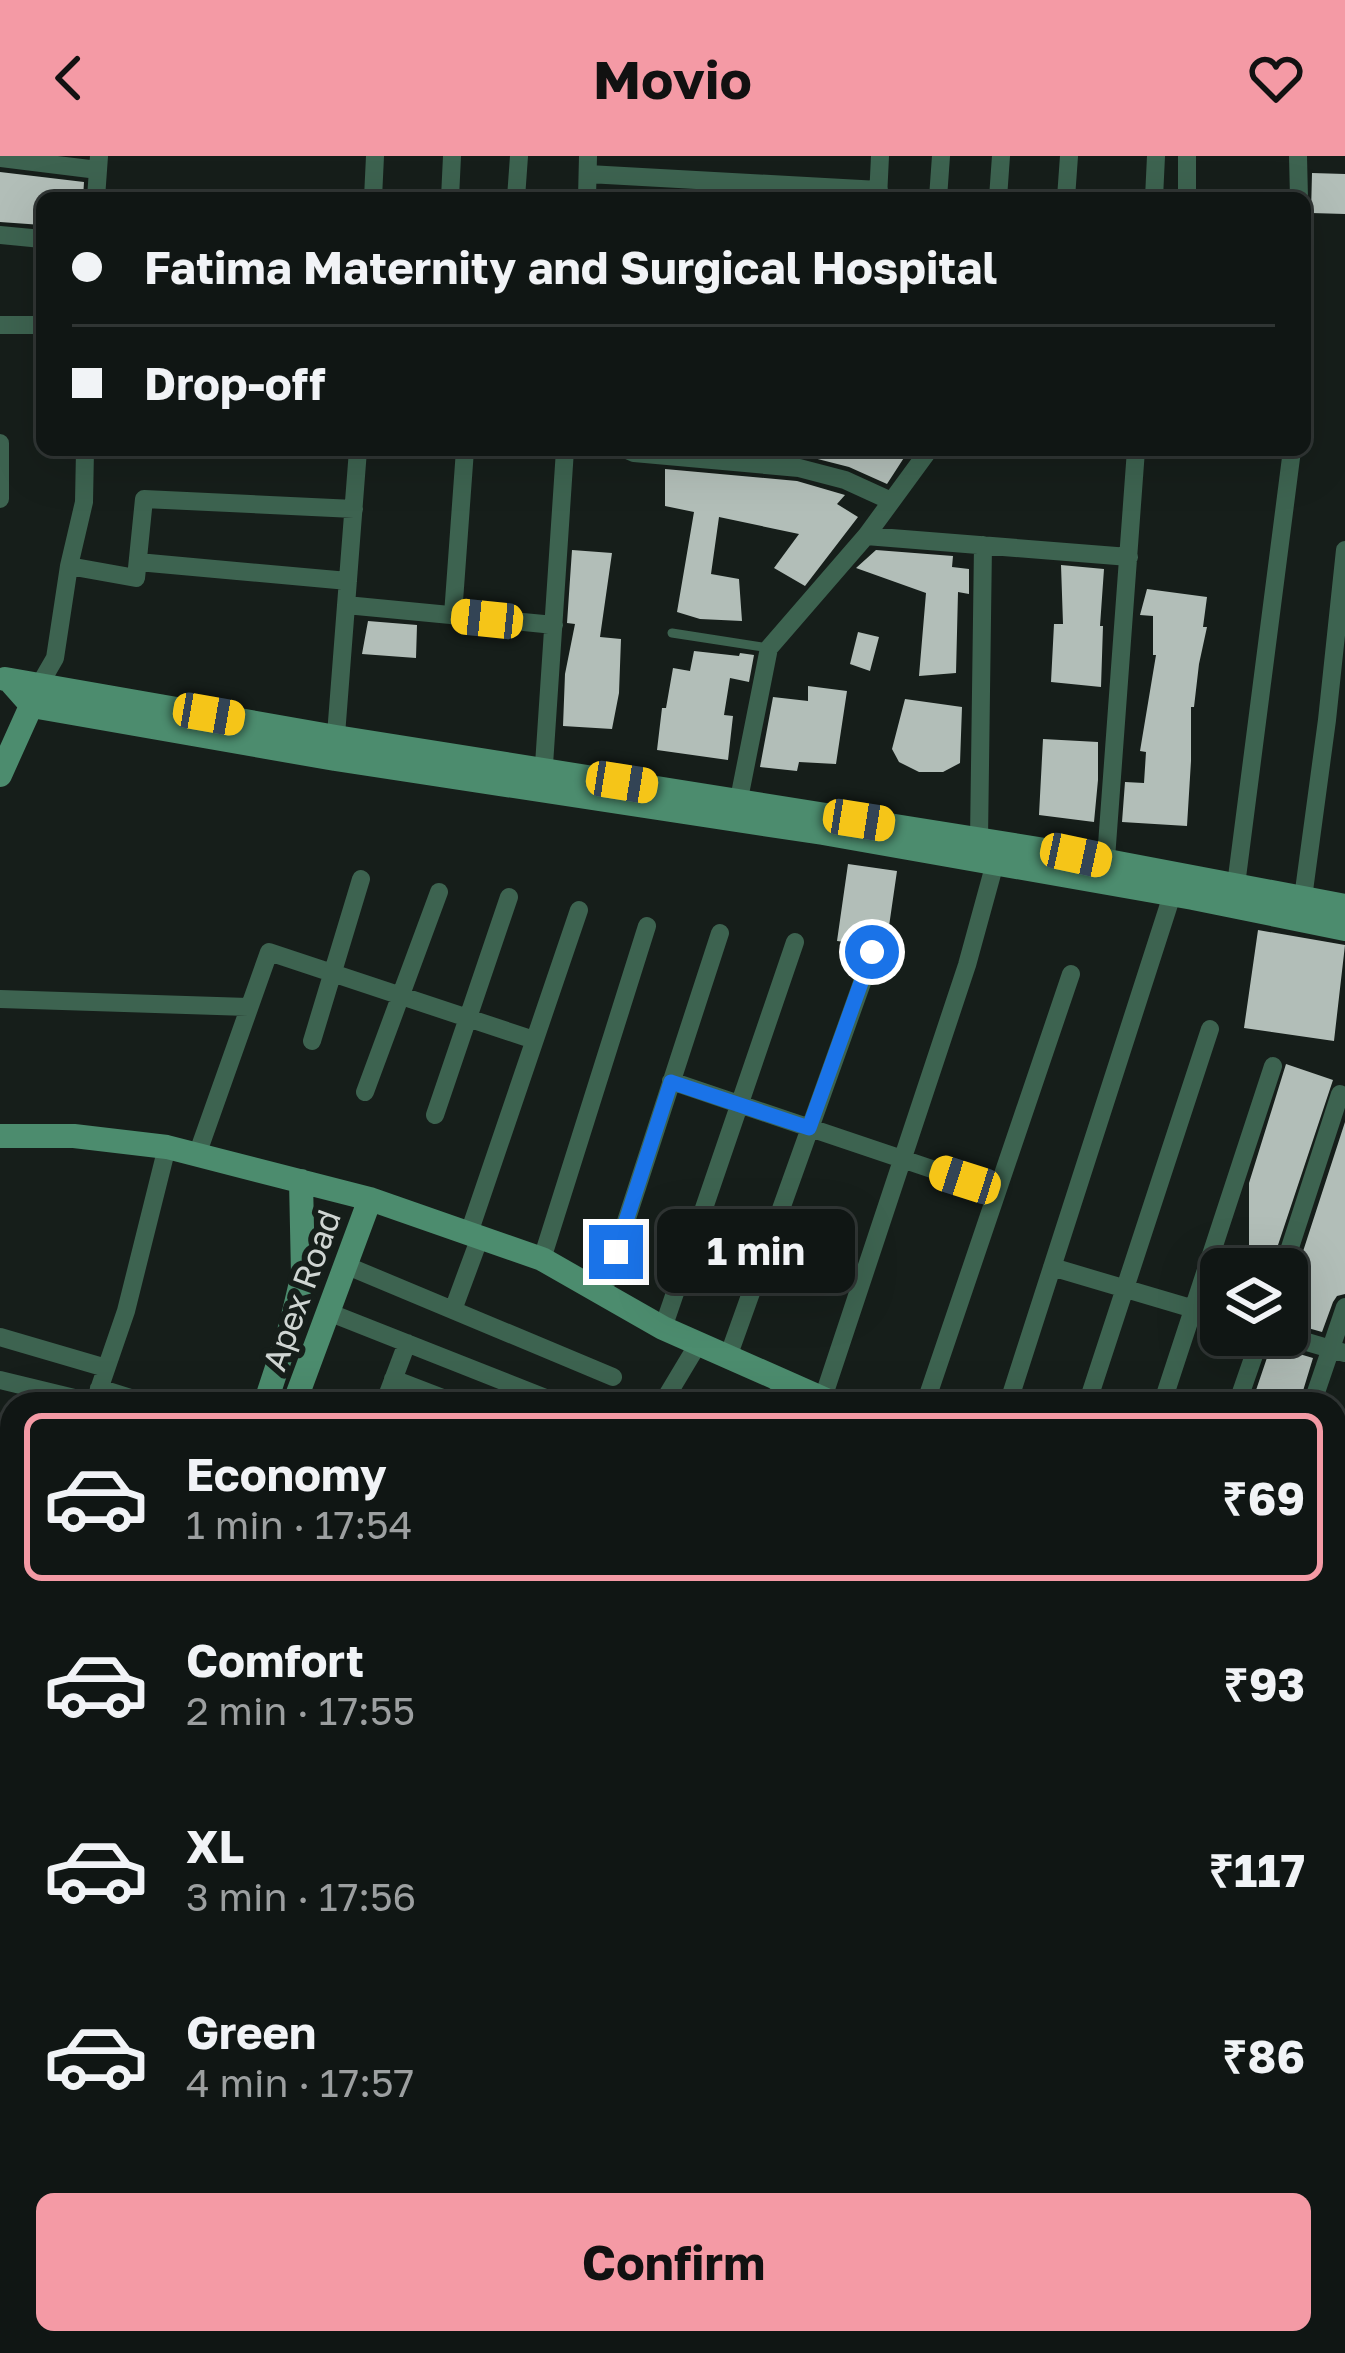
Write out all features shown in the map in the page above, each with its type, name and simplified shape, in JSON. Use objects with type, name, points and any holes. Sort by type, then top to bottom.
[{"type":"street","points":[[373,192],[375,156]]},
{"type":"street","points":[[450,192],[452,156]]},
{"type":"street","points":[[516,192],[519,156]]},
{"type":"street","points":[[879,192],[880,156]]},
{"type":"street","points":[[938,192],[940,156]]},
{"type":"street","points":[[998,192],[1001,156]]},
{"type":"street","points":[[1066,192],[1069,156]]},
{"type":"street","points":[[1154,192],[1156,156]]},
{"type":"street","points":[[1187,156],[1187,192]]},
{"type":"street","points":[[1298,156],[1299,192]]},
{"type":"street","points":[[0,158],[99,163]]},
{"type":"street","points":[[588,165],[859,192]]},
{"type":"street","points":[[0,235],[36,238]]},
{"type":"street","points":[[0,325],[36,325]]},
{"type":"street","points":[[0,443],[0,499]]},
{"type":"street","points":[[0,775],[56,658],[84,502],[85,456]]},
{"type":"street","points":[[335,748],[358,456]]},
{"type":"street","points":[[453,615],[465,456]]},
{"type":"street","points":[[543,780],[565,456]]},
{"type":"street","points":[[667,456],[799,468],[845,480],[891,502]]},
{"type":"street","points":[[737,810],[769,647],[866,536],[925,456]]},
{"type":"street","points":[[1105,872],[1136,456]]},
{"type":"street","points":[[1236,885],[1291,456]]},
{"type":"street","points":[[69,566],[136,578],[144,499],[354,509]]},
{"type":"street","points":[[866,536],[1129,557]]},
{"type":"street","points":[[979,839],[983,545]]},
{"type":"street","points":[[1304,898],[1345,550]]},
{"type":"street","points":[[138,562],[348,580]]},
{"type":"street","points":[[346,605],[554,625]]},
{"type":"street","points":[[4,679],[36,695],[335,748],[737,810],[979,839],[1172,895],[1345,929]]},
{"type":"street","points":[[737,810],[995,863],[1236,885],[1345,905]]},
{"type":"street","points":[[832,1392],[995,863]]},
{"type":"street","points":[[312,1041],[361,879]]},
{"type":"street","points":[[364,1092],[439,892]]},
{"type":"street","points":[[1012,1392],[1172,895]]},
{"type":"street","points":[[435,1114],[509,897]]},
{"type":"street","points":[[453,1310],[534,1040],[579,910]]},
{"type":"street","points":[[542,1258],[646,926]]},
{"type":"street","points":[[602,1295],[720,933]]},
{"type":"street","points":[[663,1328],[795,942]]},
{"type":"street","points":[[197,1154],[269,952],[534,1040]]},
{"type":"street","points":[[728,1357],[872,952]]},
{"type":"street","points":[[929,1392],[1071,974]]},
{"type":"street","points":[[0,999],[248,1007]]},
{"type":"street","points":[[1092,1392],[1210,1029]]},
{"type":"street","points":[[1166,1392],[1273,1066]]},
{"type":"street","points":[[671,1082],[997,1191]]},
{"type":"street","points":[[1289,1248],[1340,1094]]},
{"type":"street","points":[[0,1136],[74,1136],[167,1147],[370,1198],[542,1258],[663,1328],[728,1357],[776,1392]]},
{"type":"street","points":[[98,1392],[126,1311],[167,1147]]},
{"type":"street","name":"Apex Road","points":[[269,1392],[302,1274],[301,1181]]},
{"type":"street","name":"Apex Road","points":[[298,1392],[370,1198]]},
{"type":"street","points":[[345,1265],[613,1377]]},
{"type":"street","points":[[1052,1267],[1200,1311]]},
{"type":"street","points":[[1318,1392],[1338,1351],[1345,1307]]},
{"type":"street","points":[[328,1312],[531,1392]]},
{"type":"street","points":[[0,1336],[106,1367]]},
{"type":"street","points":[[1308,1342],[1338,1351]]},
{"type":"street","points":[[388,1392],[407,1343]]},
{"type":"street","points":[[669,1392],[698,1344]]},
{"type":"street","points":[[1242,1392],[1254,1356]]},
{"type":"street","points":[[393,1379],[427,1392]]},
{"type":"street","points":[[0,1380],[64,1392]]},
{"type":"lane","points":[[672,633],[769,647]]},
{"type":"building","points":[[0,172],[84,182],[83,192],[36,192],[36,225],[0,222]]},
{"type":"building","points":[[1312,173],[1345,174],[1345,214],[1311,213]]},
{"type":"building","points":[[806,456],[905,456],[887,484],[849,467]]},
{"type":"building","points":[[665,469],[797,481],[845,495],[837,504],[858,517],[805,586],[774,568],[799,534],[719,517],[711,574],[739,579],[742,621],[700,619],[677,612],[694,512],[665,506]]},
{"type":"building","points":[[572,550],[612,553],[600,637],[621,639],[612,729],[563,726],[565,674],[575,624],[567,623]]},
{"type":"building","points":[[876,550],[953,556],[952,567],[969,569],[969,594],[958,592],[956,673],[919,676],[926,593],[856,568]]},
{"type":"building","points":[[1061,565],[1104,569],[1101,687],[1051,682],[1054,624],[1063,624]]},
{"type":"building","points":[[1147,589],[1207,597],[1203,627],[1207,627],[1191,707],[1187,826],[1122,822],[1125,782],[1144,783],[1146,752],[1140,751],[1156,655],[1153,616],[1140,615]]},
{"type":"building","points":[[368,621],[417,625],[416,658],[362,654]]},
{"type":"building","points":[[858,632],[879,637],[870,671],[850,664]]},
{"type":"building","points":[[694,651],[754,655],[749,682],[730,678],[724,715],[733,716],[728,760],[657,750],[673,668],[690,671]]},
{"type":"building","points":[[808,686],[847,691],[836,764],[799,762],[797,771],[760,767],[773,697],[808,701]]},
{"type":"building","points":[[905,699],[962,707],[960,763],[943,772],[919,772],[899,762],[892,749]]},
{"type":"building","points":[[1043,739],[1098,742],[1094,822],[1039,815]]},
{"type":"building","points":[[848,864],[897,871],[886,947],[876,939],[862,944],[837,941]]},
{"type":"building","points":[[1258,930],[1345,945],[1334,1041],[1244,1028]]},
{"type":"building","points":[[1286,1064],[1333,1080],[1277,1248],[1249,1248],[1249,1183]]},
{"type":"building","points":[[1345,1122],[1345,1294],[1333,1302],[1322,1332],[1308,1328],[1308,1248],[1304,1248]]},
{"type":"building","points":[[1268,1356],[1313,1358],[1303,1392],[1255,1392]]},
{"type":"route","points":[[616,1252],[671,1082],[809,1128],[872,952]]}]
